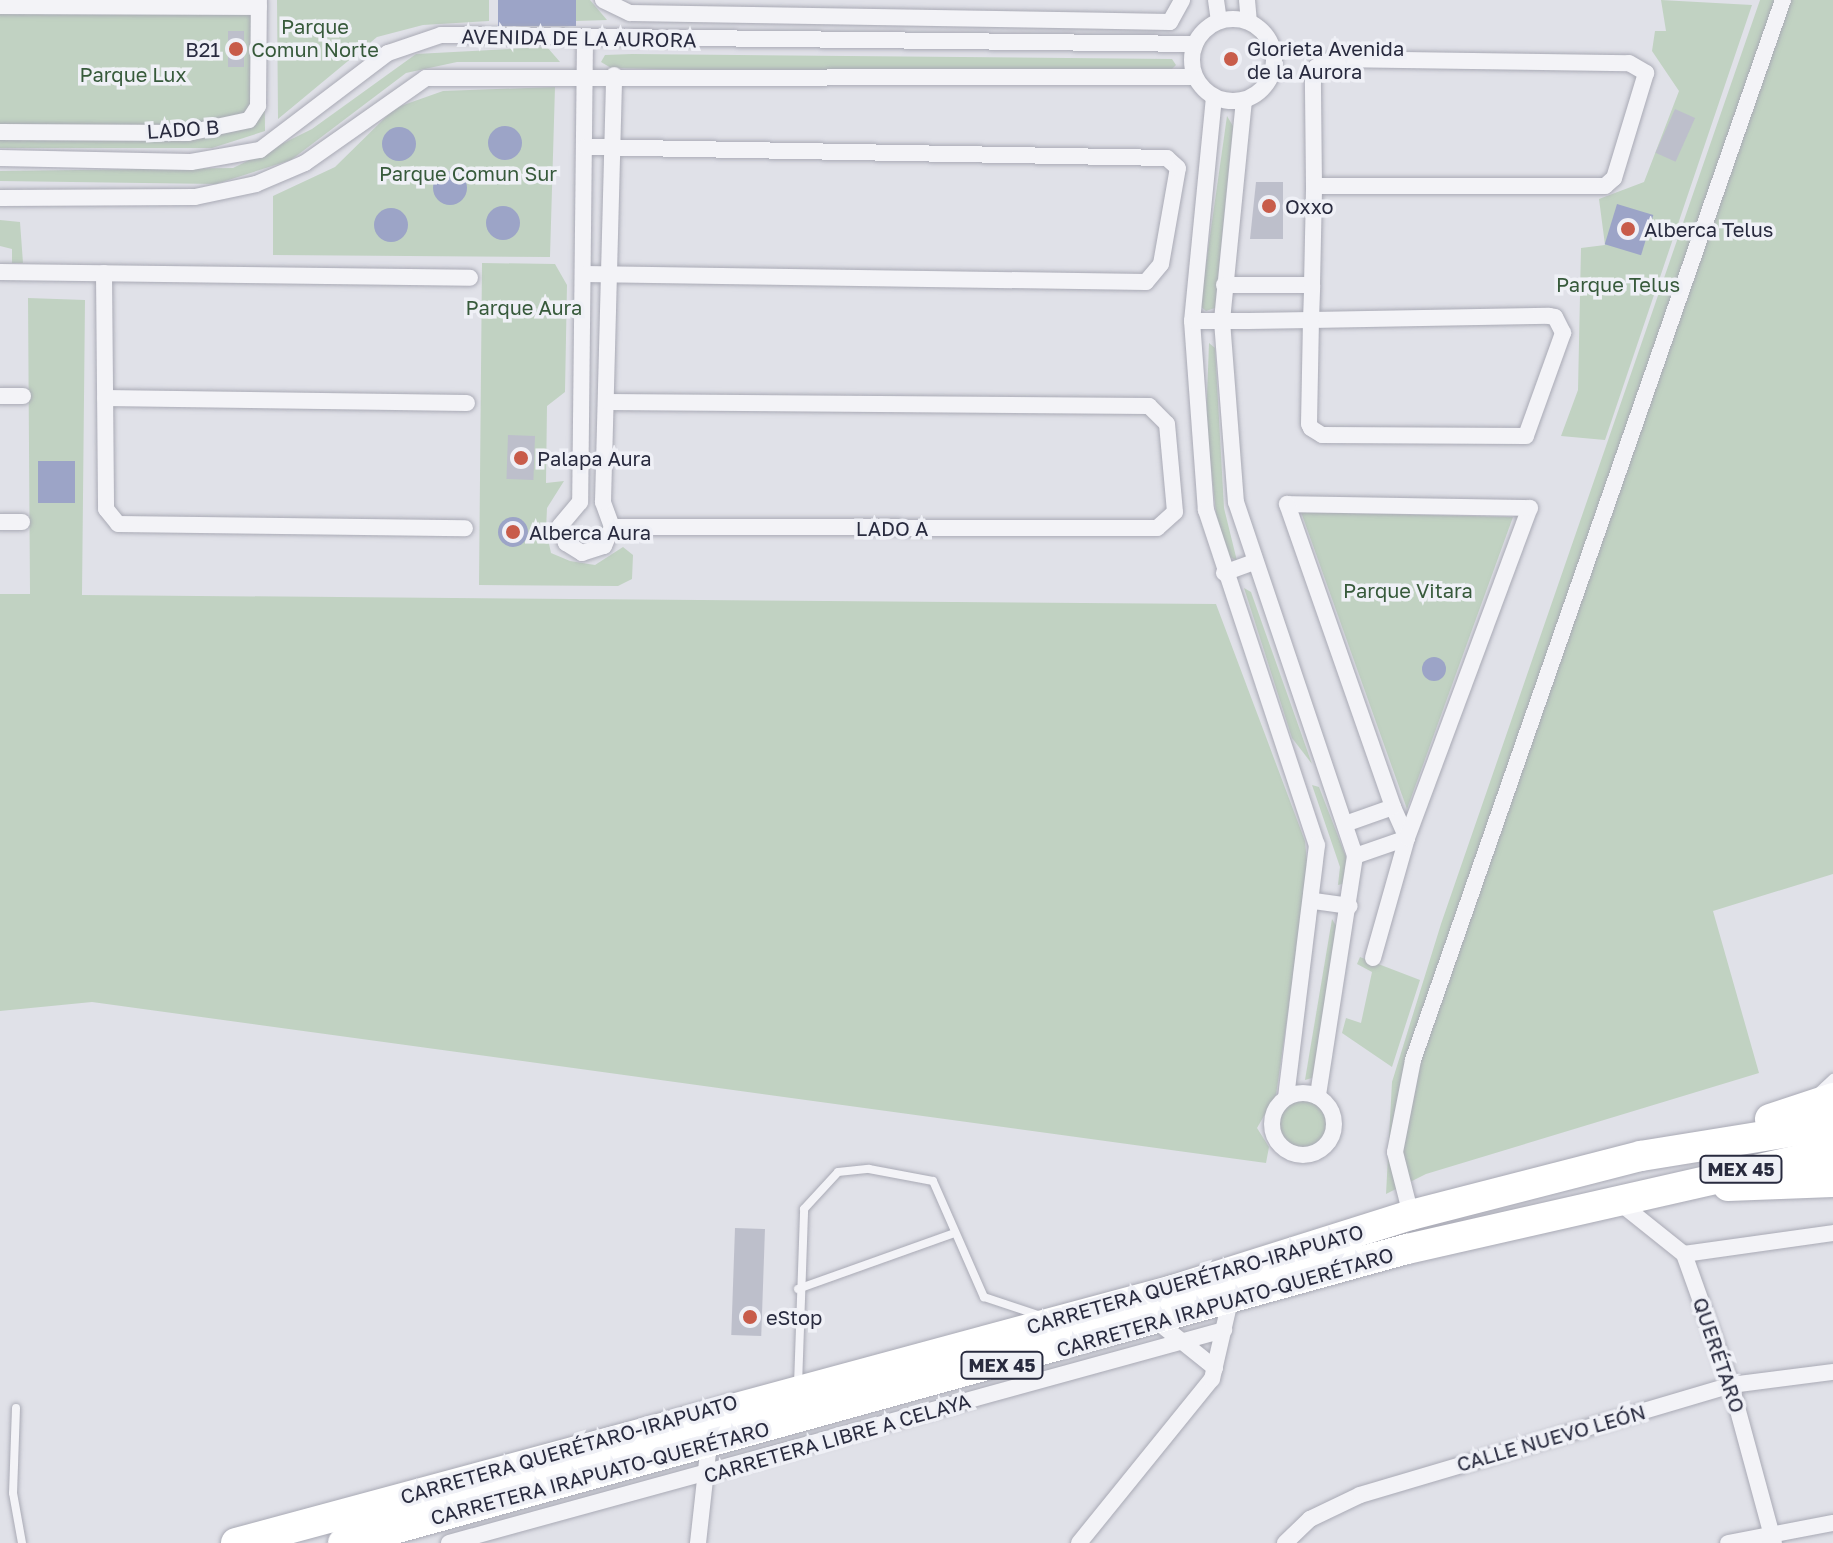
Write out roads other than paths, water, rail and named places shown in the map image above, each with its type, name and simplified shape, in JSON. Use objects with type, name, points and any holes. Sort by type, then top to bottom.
[{"type":"highway","points":[[1641,1156],[1833,1098]]},
{"type":"highway","name":"CARRETERA QUERÉTARO-IRAPUATO","points":[[236,1543],[798,1385],[1059,1319],[1411,1215],[1641,1156],[1833,1125]]},
{"type":"highway","name":"CARRETERA IRAPUATO-QUERÉTARO","points":[[343,1543],[1159,1323],[1227,1316],[1650,1188],[1833,1152]]},
{"type":"highway","points":[[1650,1188],[1833,1182]]},
{"type":"street","points":[[603,0],[630,13],[1170,22],[1182,0]]},
{"type":"street","points":[[1216,0],[1219,21]]},
{"type":"street","points":[[1247,0],[1249,21]]},
{"type":"street","points":[[1411,1215],[1395,1152],[1413,1060],[1783,0]]},
{"type":"street","name":"LADO B","points":[[0,6],[259,4],[258,106],[249,120],[188,133],[0,132]]},
{"type":"street","points":[[1219,21],[1249,21],[1266,35],[1275,60],[1266,85],[1244,100],[1214,97],[1195,77],[1195,44],[1219,21]]},
{"type":"street","points":[[585,39],[580,502],[560,526],[566,543],[582,553],[604,546],[612,527],[603,502],[614,75]]},
{"type":"street","name":"AVENIDA DE LA AURORA","points":[[0,158],[225,159],[260,150],[414,41],[585,39],[1195,44]]},
{"type":"street","points":[[1192,321],[1311,320],[1549,316],[1563,333],[1526,436],[1322,435],[1309,424],[1311,320],[1314,186],[1313,82],[1326,59],[1629,63],[1646,73],[1614,178],[1605,186],[1314,186]]},
{"type":"street","name":"AVENIDA DE LA AURORA","points":[[0,198],[195,197],[256,184],[305,163],[426,78],[585,74],[1195,77]]},
{"type":"street","points":[[1214,97],[1192,321],[1206,510],[1224,573],[1315,835],[1314,901],[1286,1097],[1274,1111],[1272,1130],[1290,1152],[1309,1155],[1334,1129],[1332,1110],[1318,1096],[1286,1097]]},
{"type":"street","points":[[1244,100],[1222,321],[1236,502],[1355,856],[1350,906],[1318,1096]]},
{"type":"street","points":[[584,274],[1146,282],[1161,264],[1178,168],[1167,158],[585,147]]},
{"type":"street","points":[[0,272],[470,278]]},
{"type":"street","points":[[104,273],[106,509],[118,524],[465,528]]},
{"type":"street","points":[[1224,285],[1312,285]]},
{"type":"street","points":[[0,396],[23,396]]},
{"type":"street","points":[[105,398],[467,403]]},
{"type":"street","name":"LADO A","points":[[607,402],[1158,410],[1167,424],[1170,523],[612,527]]},
{"type":"street","points":[[1373,958],[1407,838],[1530,508],[1287,504],[1393,807],[1407,838]]},
{"type":"street","points":[[0,522],[22,522]]},
{"type":"street","points":[[1224,573],[1254,562]]},
{"type":"street","points":[[1345,824],[1393,807]]},
{"type":"street","points":[[1355,856],[1407,838]]},
{"type":"street","points":[[1314,901],[1350,906]]},
{"type":"street","points":[[1613,1198],[1684,1254],[1833,1233]]},
{"type":"street","name":"QUERÉTARO","points":[[1684,1254],[1731,1385],[1773,1537]]},
{"type":"street","points":[[1079,1543],[1215,1368],[1227,1316]]},
{"type":"street","name":"CARRETERA LIBRE A CELAYA","points":[[449,1543],[1184,1341],[1227,1316]]},
{"type":"street","points":[[1159,1323],[1215,1368]]},
{"type":"street","name":"CALLE NUEVO LEÓN","points":[[1285,1543],[1310,1519],[1360,1495],[1731,1385],[1833,1372]]},
{"type":"street","points":[[698,1543],[709,1444]]},
{"type":"street","points":[[1728,1543],[1773,1537],[1833,1523]]},
{"type":"lane","points":[[1799,1110],[1833,1078]]},
{"type":"lane","points":[[798,1385],[798,1289],[804,1209],[838,1172],[869,1169],[933,1181],[984,1297],[1059,1319]]},
{"type":"lane","points":[[798,1289],[954,1233]]},
{"type":"lane","points":[[16,1408],[13,1493],[22,1543]]},
{"type":"water","points":[[498,0],[576,0],[576,26],[498,26]]},
{"type":"water","points":[[505,126],[517,131],[522,143],[517,155],[505,160],[493,155],[488,143],[493,131]]},
{"type":"water","points":[[399,127],[411,132],[416,144],[411,156],[399,161],[387,156],[382,144],[387,132]]},
{"type":"water","points":[[450,171],[462,176],[467,188],[462,200],[450,205],[438,200],[433,188],[438,176]]},
{"type":"water","name":"Alberca Telus","points":[[1617,204],[1653,215],[1641,255],[1605,244]]},
{"type":"water","points":[[503,206],[515,211],[520,223],[515,235],[503,240],[491,235],[486,223],[491,211]]},
{"type":"water","points":[[391,208],[403,213],[408,225],[403,237],[391,242],[379,237],[374,225],[379,213]]},
{"type":"water","points":[[38,461],[75,461],[75,503],[38,503]]},
{"type":"water","name":"Alberca Aura","points":[[513,517],[524,521],[528,532],[524,543],[513,547],[502,543],[498,532],[502,521]]},
{"type":"water","points":[[1434,657],[1443,660],[1446,669],[1443,678],[1434,681],[1425,678],[1422,669],[1425,660]]},
{"type":"place","name":"B21","points":[[236,49]]},
{"type":"place","name":"Glorieta Avenida de la Aurora","points":[[1231,59]]},
{"type":"place","name":"Oxxo","points":[[1269,206]]},
{"type":"place","name":"Alberca Telus","points":[[1628,229]]},
{"type":"place","name":"Palapa Aura","points":[[521,458]]},
{"type":"place","name":"Alberca Aura","points":[[513,532]]},
{"type":"place","name":"eStop","points":[[750,1317]]},
{"type":"park label","name":"Parque Comun Norte","points":[[315,38]]},
{"type":"park label","name":"Parque Lux","points":[[133,74]]},
{"type":"park label","name":"Parque Comun Sur","points":[[468,173]]},
{"type":"park label","name":"Parque Telus","points":[[1618,284]]},
{"type":"park label","name":"Parque Aura","points":[[524,307]]},
{"type":"park label","name":"Parque Vitara","points":[[1408,590]]}]
